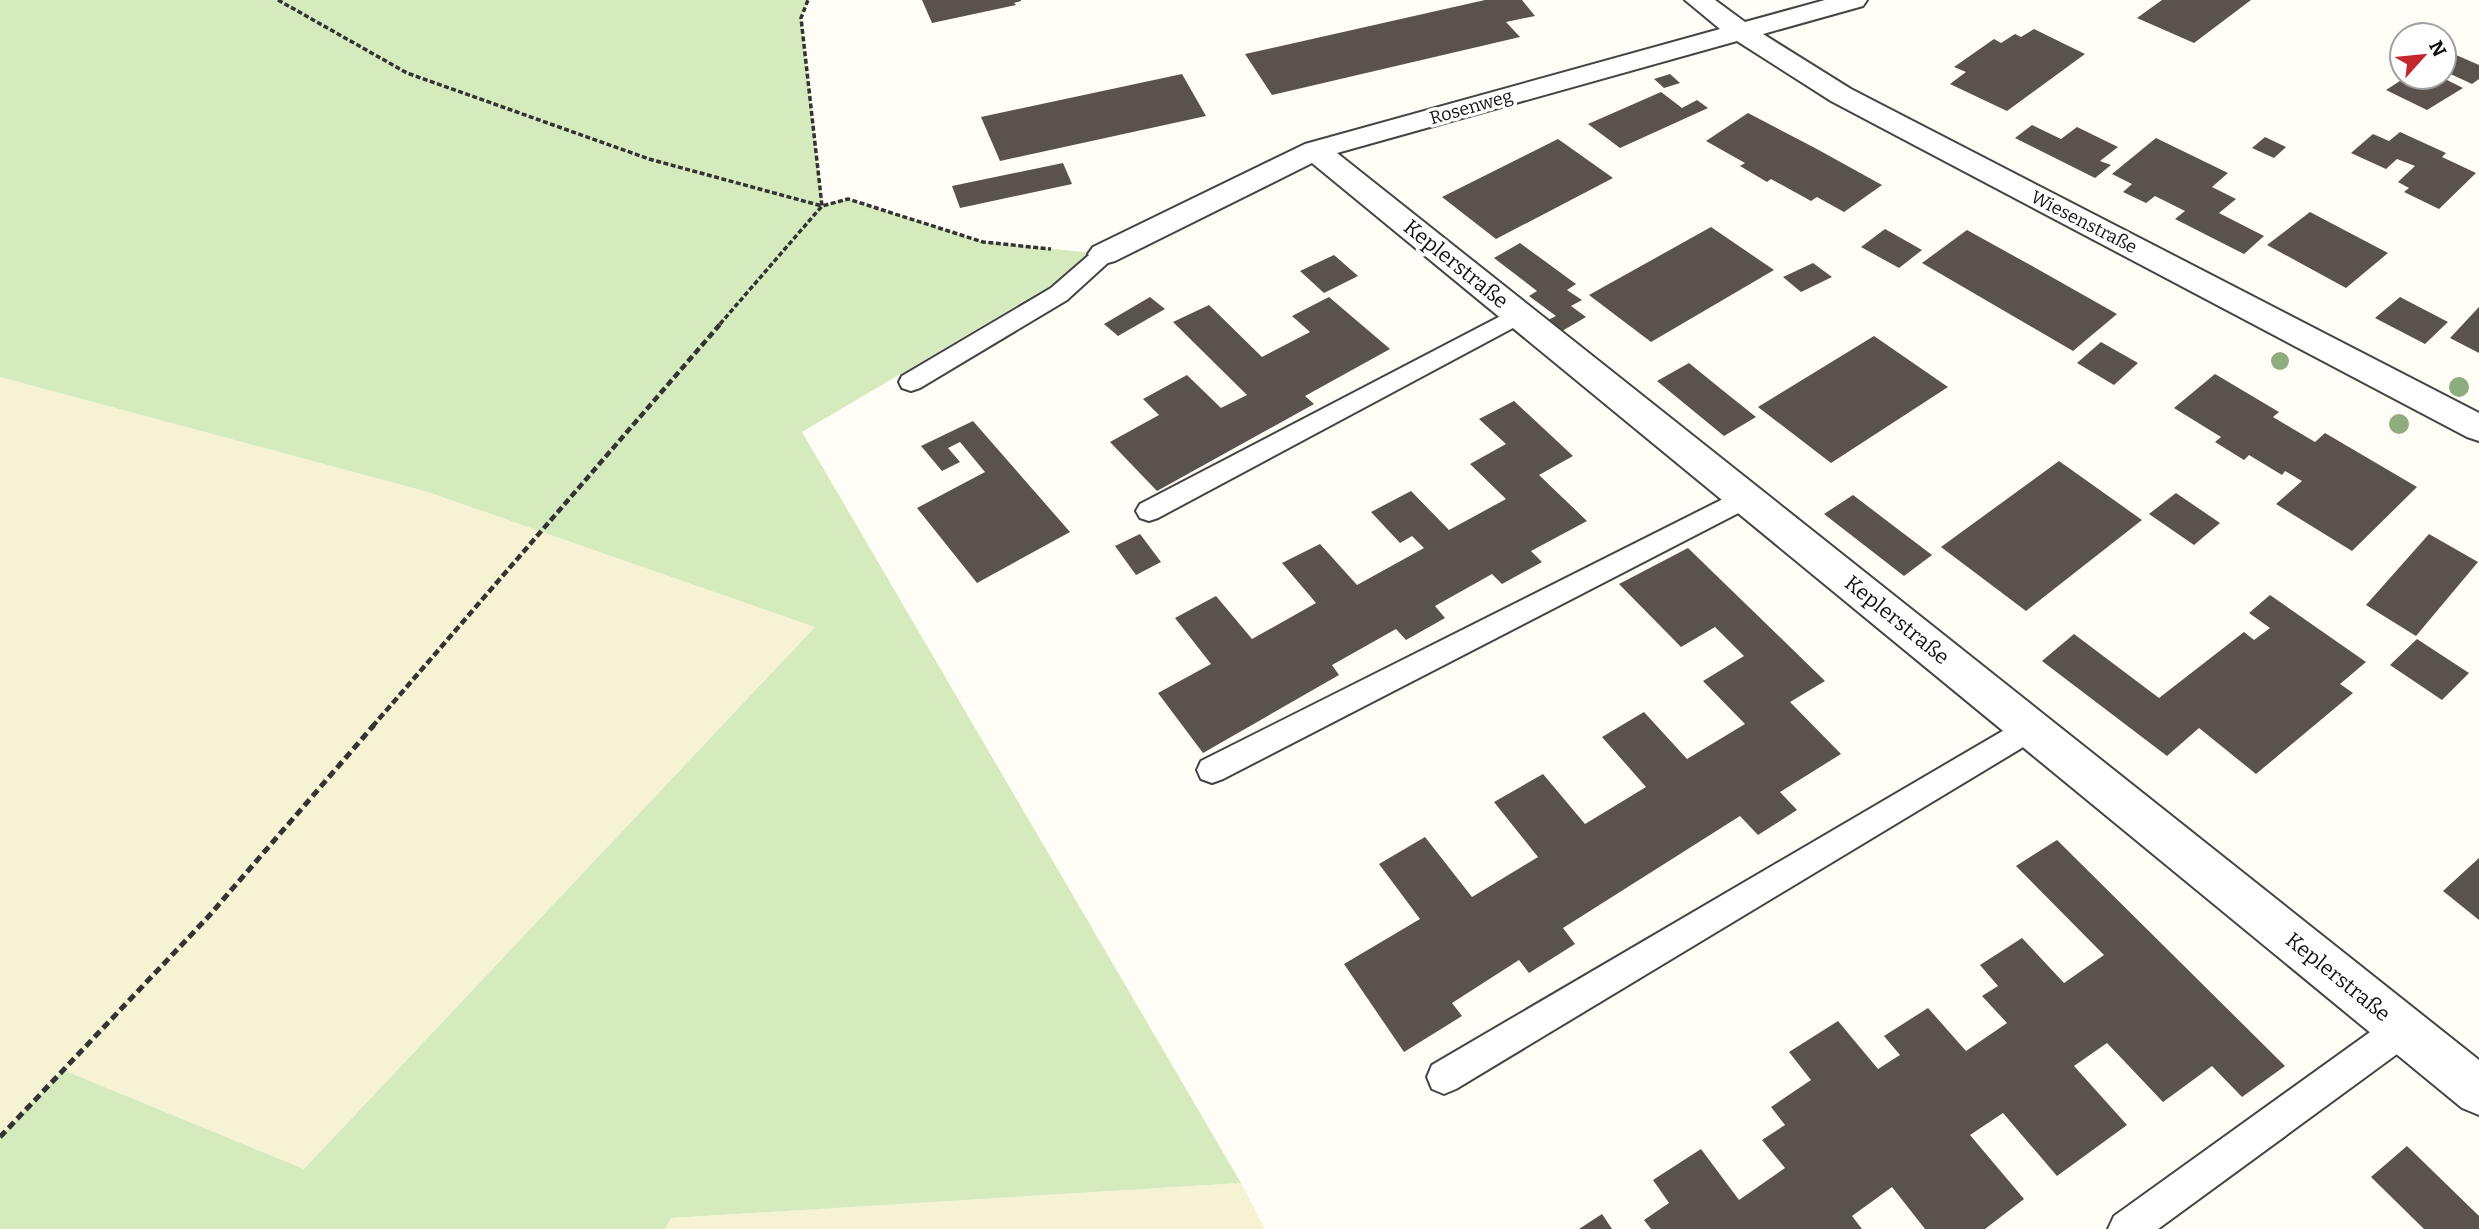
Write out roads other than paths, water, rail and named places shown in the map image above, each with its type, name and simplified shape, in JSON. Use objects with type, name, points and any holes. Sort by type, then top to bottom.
[{"type":"street","name":"Wiesenstraße","points":[[1698,0],[1740,31],[1841,95],[2479,428]]},
{"type":"street","name":"Rosenweg","points":[[1104,254],[1315,150],[1854,0]]},
{"type":"street","name":"Keplerstraße","points":[[1315,150],[2479,1091]]},
{"type":"lane","points":[[911,382],[1059,294],[1104,254]]},
{"type":"lane","points":[[1149,511],[1518,315]]},
{"type":"lane","points":[[1212,770],[1745,498]]},
{"type":"lane","points":[[1444,1077],[2030,728]]},
{"type":"lane","points":[[2127,1229],[2403,1030]]}]
